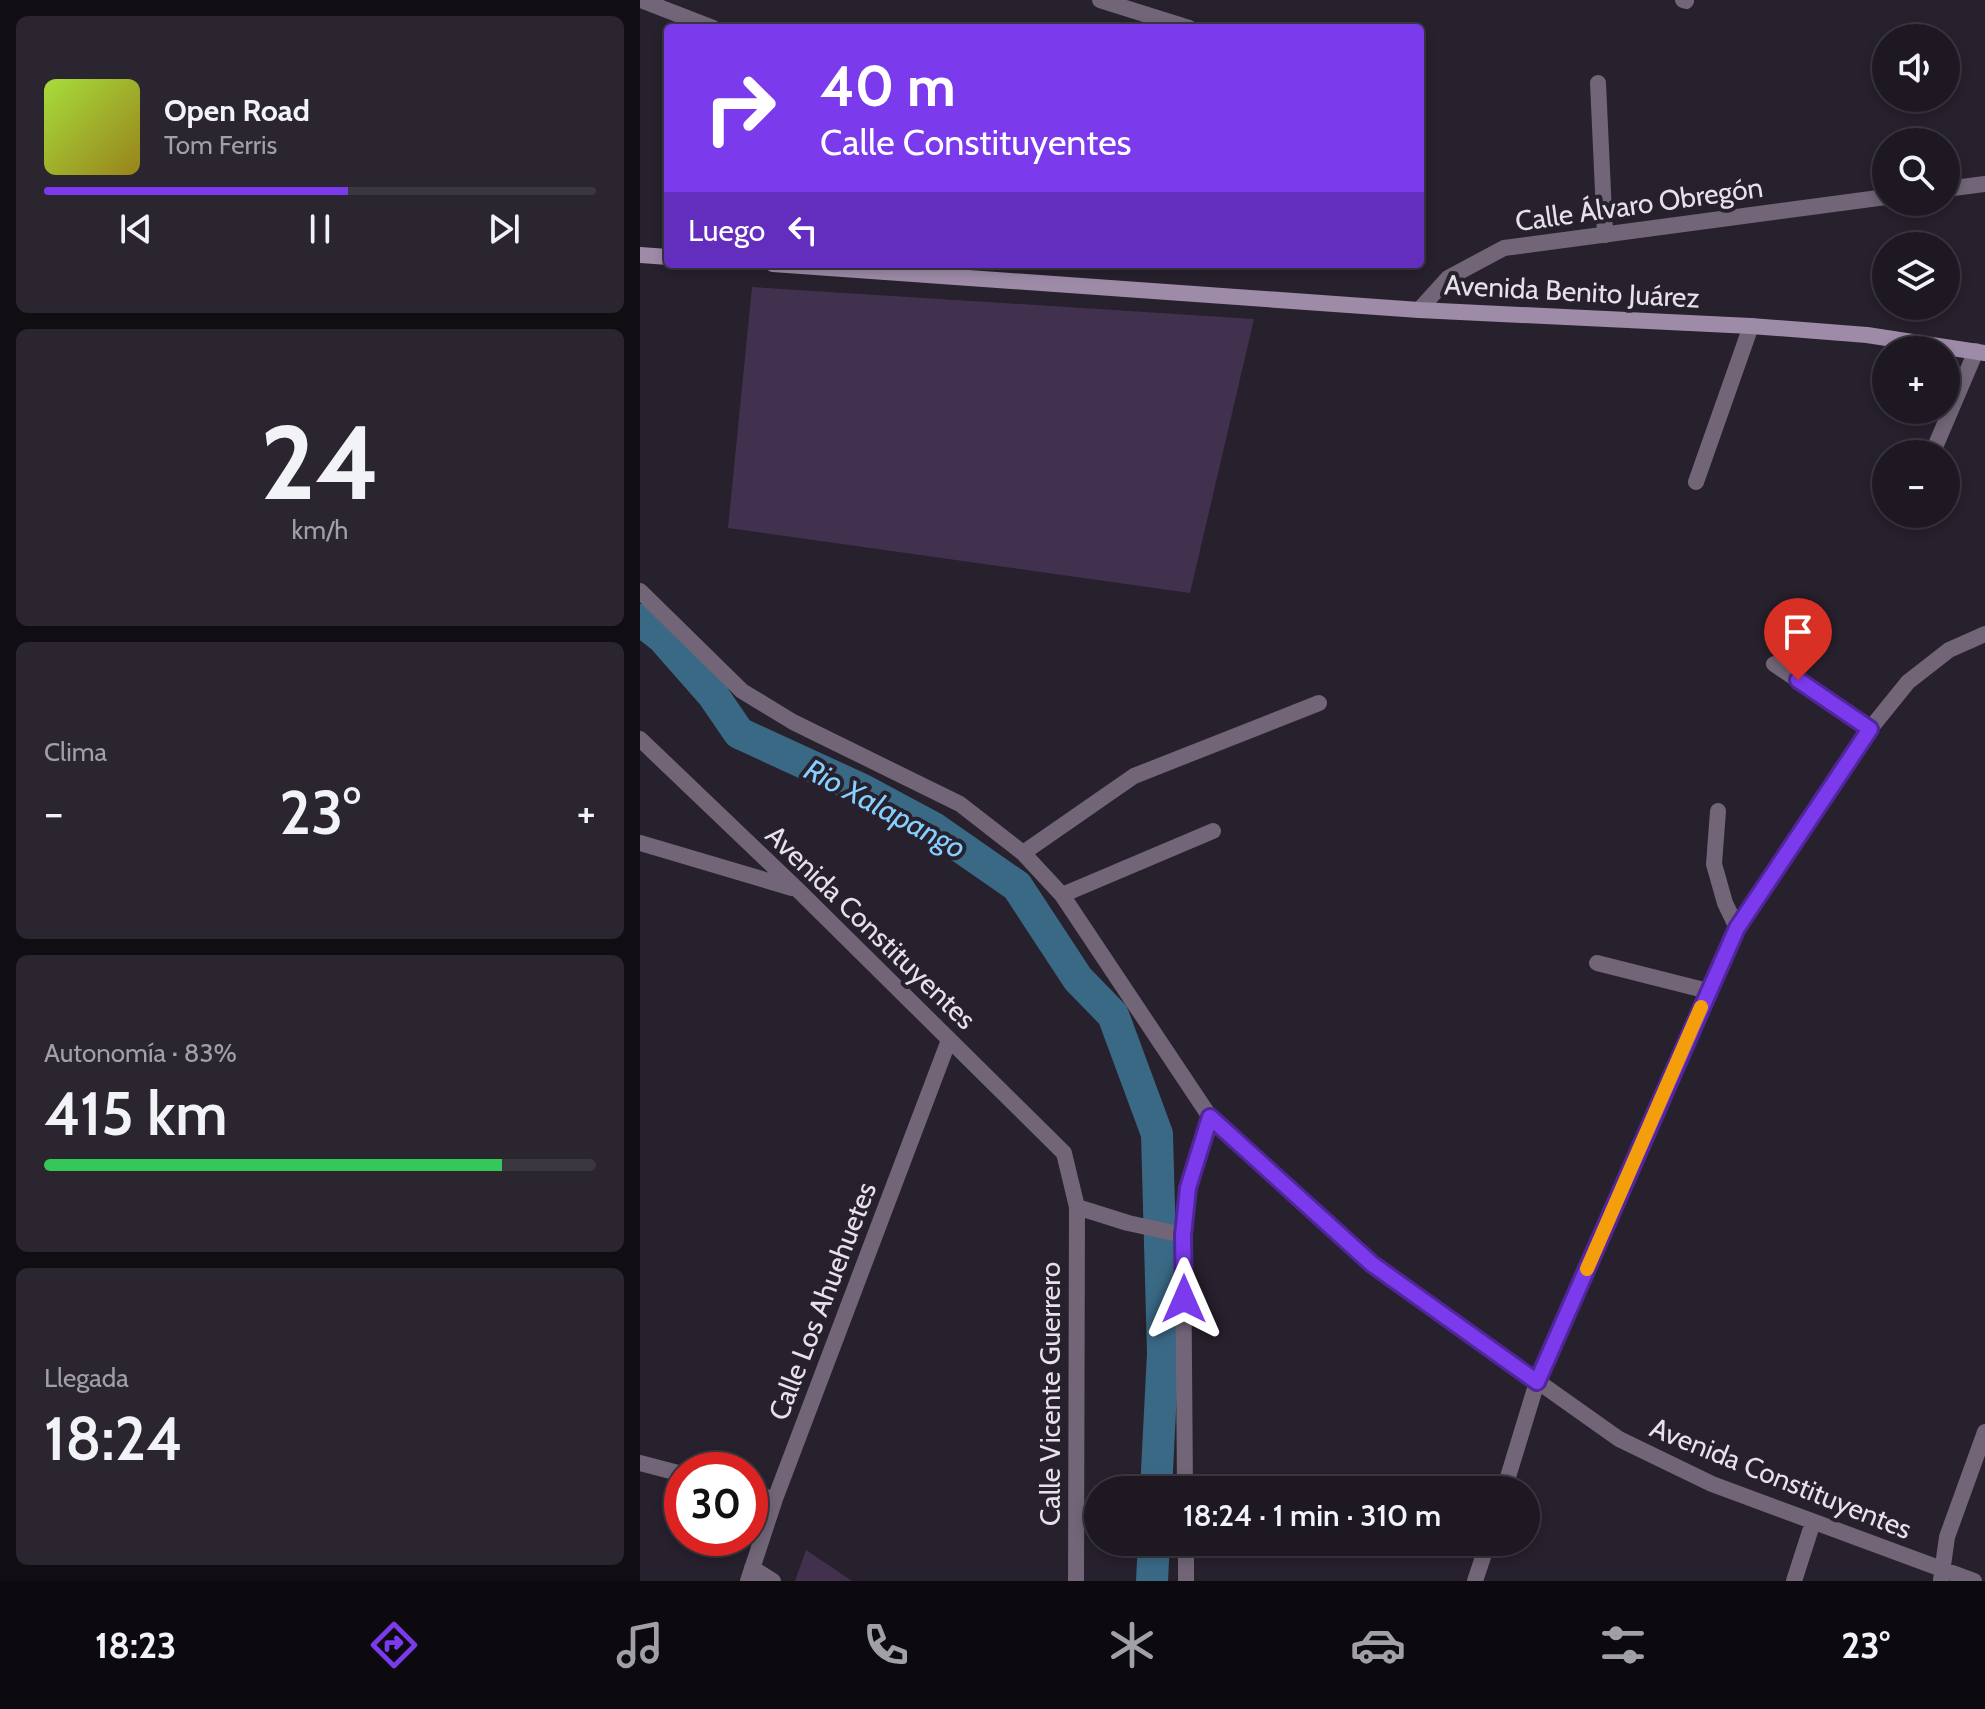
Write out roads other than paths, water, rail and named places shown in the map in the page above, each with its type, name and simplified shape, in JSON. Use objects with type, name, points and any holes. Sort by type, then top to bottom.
[{"type":"main road","points":[[640,255],[664,257]]},
{"type":"main road","name":"Avenida Benito Juárez","points":[[829,268],[1419,310],[1751,326],[1867,335],[1981,352]]},
{"type":"street","points":[[641,0],[663,3],[705,24]]},
{"type":"street","points":[[1100,0],[1176,24]]},
{"type":"street","points":[[1598,83],[1605,235]]},
{"type":"street","points":[[1960,187],[1985,184]]},
{"type":"street","name":"Calle Álvaro Obregón","points":[[1419,310],[1448,278],[1504,248],[1872,199]]},
{"type":"street","points":[[1696,482],[1751,326]]},
{"type":"street","points":[[1939,440],[1981,352]]},
{"type":"street","points":[[640,591],[742,691],[793,722],[960,804],[1023,853],[1062,895],[1210,1117],[1175,1234],[1184,1476]]},
{"type":"street","points":[[1508,1476],[1537,1382],[1737,928],[1870,729],[1908,682],[1949,650],[1985,634]]},
{"type":"street","points":[[1774,664],[1870,729]]},
{"type":"street","points":[[1023,853],[1134,776],[1319,703]]},
{"type":"street","name":"Avenida Constituyentes","points":[[640,739],[1064,1153]]},
{"type":"street","points":[[1718,811],[1714,864],[1725,903],[1737,928]]},
{"type":"street","points":[[1062,895],[1213,831]]},
{"type":"street","points":[[640,843],[797,889]]},
{"type":"street","points":[[1597,963],[1708,991]]},
{"type":"street","name":"Calle Los Ahuehuetes","points":[[750,1575],[775,1499],[949,1040]]},
{"type":"street","name":"Avenida Constituyentes","points":[[1210,1117],[1372,1264],[1619,1439],[1712,1484],[1941,1575],[1974,1581]]},
{"type":"street","name":"Calle Vicente Guerrero","points":[[1064,1153],[1077,1207],[1076,1581]]},
{"type":"street","points":[[1077,1207],[1175,1234]]},
{"type":"street","points":[[1941,1575],[1947,1537],[1985,1432]]},
{"type":"street","points":[[640,1463],[664,1469]]},
{"type":"street","points":[[768,1497],[775,1499]]},
{"type":"street","points":[[1794,1581],[1813,1522]]},
{"type":"street","points":[[1186,1556],[1186,1581]]},
{"type":"street","points":[[1475,1581],[1483,1556]]},
{"type":"street","points":[[750,1575],[773,1581]]},
{"type":"waterway","name":"Rio Xalapango","points":[[640,620],[662,637],[713,695],[739,733],[863,790],[932,827],[1017,886],[1078,979],[1113,1015],[1157,1134],[1163,1353],[1157,1476]]},
{"type":"waterway","points":[[1152,1581],[1153,1556]]}]
